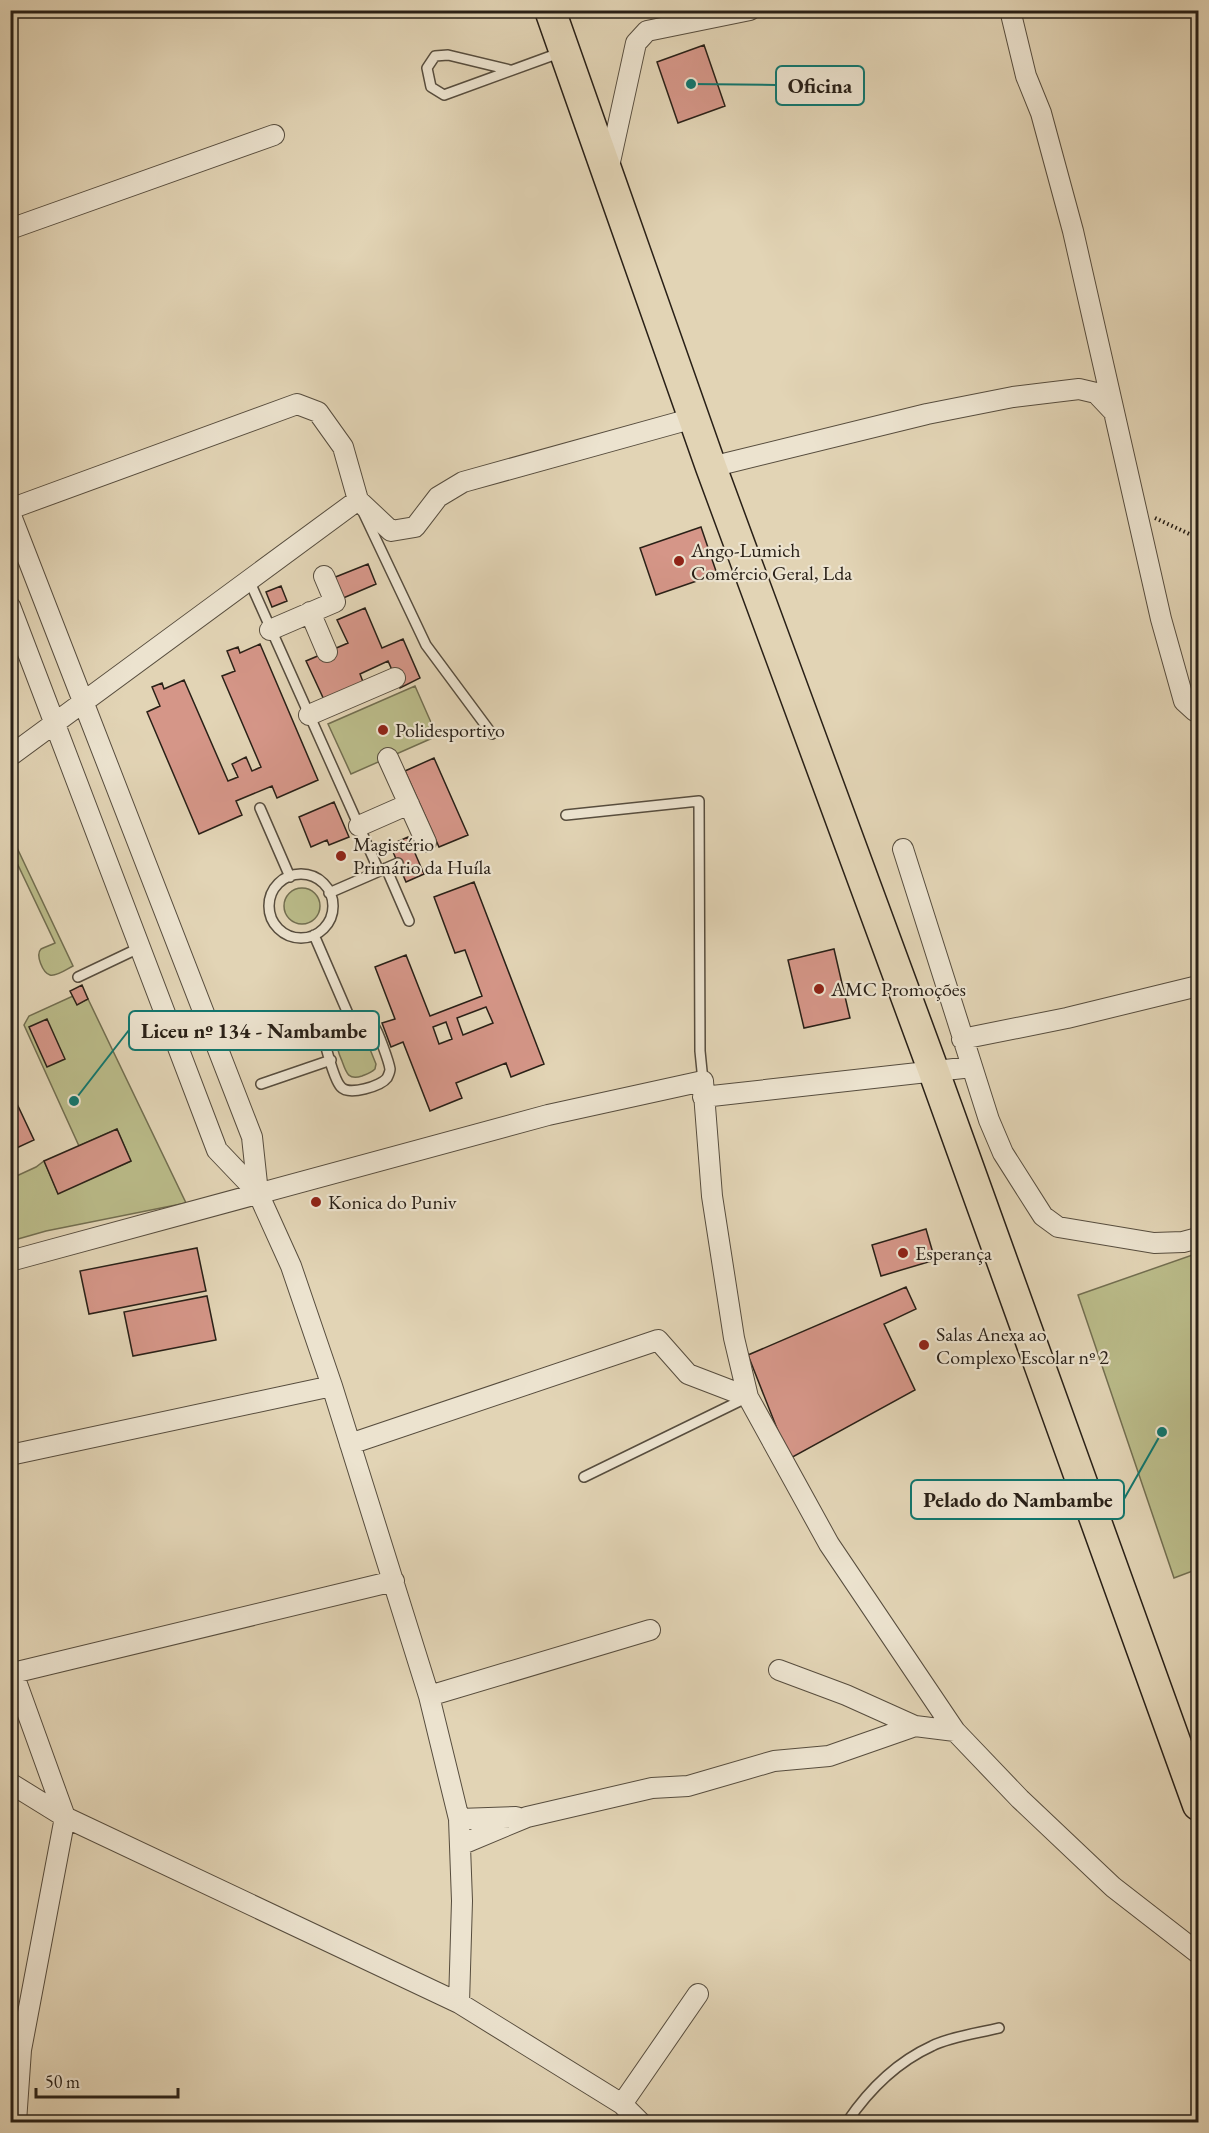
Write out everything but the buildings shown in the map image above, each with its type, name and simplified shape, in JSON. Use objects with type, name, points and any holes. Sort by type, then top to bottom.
[{"type":"main road","points":[[550,10],[711,467],[934,1072],[1198,1805]]},
{"type":"street","points":[[607,174],[636,43],[647,31],[750,10]]},
{"type":"street","points":[[1010,10],[1026,76],[1041,113],[1073,231],[1161,619],[1184,701],[1195,711],[1198,710]]},
{"type":"street","points":[[10,229],[274,135]]},
{"type":"street","points":[[711,467],[927,414],[1012,397],[1079,389],[1096,393],[1114,412]]},
{"type":"street","points":[[459,2003],[462,1901],[459,1819],[429,1696],[332,1386],[291,1266],[258,1193],[252,1137],[10,511],[297,404],[318,412],[343,447],[358,500],[391,531],[415,527],[438,497],[464,482],[694,418]]},
{"type":"street","points":[[10,756],[358,500]]},
{"type":"street","points":[[270,630],[335,602],[324,576]]},
{"type":"street","points":[[10,606],[217,1150],[258,1193]]},
{"type":"street","points":[[310,612],[327,652]]},
{"type":"street","points":[[309,715],[395,678]]},
{"type":"street","points":[[388,758],[426,842]]},
{"type":"street","points":[[359,826],[409,804]]},
{"type":"street","points":[[903,849],[988,1120],[1003,1153],[1043,1216],[1058,1227],[1154,1243],[1183,1242],[1198,1238]]},
{"type":"street","points":[[962,1039],[1067,1018],[1198,986]]},
{"type":"street","points":[[10,1261],[548,1115],[703,1089],[934,1072],[972,1067]]},
{"type":"street","points":[[703,1089],[712,1196],[734,1338],[748,1397],[829,1544],[955,1731],[1020,1799],[1113,1887],[1198,1953]]},
{"type":"street","points":[[350,1444],[658,1340],[688,1374],[748,1397]]},
{"type":"street","points":[[10,1455],[332,1386]]},
{"type":"street","points":[[14,2106],[16,2051],[65,1817],[12,1672],[394,1581]]},
{"type":"street","points":[[429,1696],[650,1630]]},
{"type":"street","points":[[779,1670],[846,1695],[915,1726],[955,1731]]},
{"type":"street","points":[[460,1845],[527,1817],[652,1788],[688,1786],[774,1761],[829,1756],[915,1726]]},
{"type":"street","points":[[10,1783],[65,1817],[459,2003],[622,2104],[640,2122]]},
{"type":"street","points":[[459,1819],[527,1817]]},
{"type":"street","points":[[622,2104],[698,1994]]},
{"type":"lane","points":[[510,70],[448,55],[435,56],[427,68],[431,87],[444,95],[564,51]]},
{"type":"lane","points":[[358,500],[426,645],[492,734]]},
{"type":"lane","points":[[249,580],[359,826],[409,921]]},
{"type":"lane","points":[[566,815],[699,801],[700,1051],[703,1089]]},
{"type":"lane","points":[[260,808],[290,877]]},
{"type":"lane","points":[[329,893],[398,863]]},
{"type":"lane","points":[[306,875],[317,879],[329,893],[333,905],[331,915],[327,925],[314,935],[301,938],[291,937],[282,933],[270,916],[271,894],[277,885],[290,877],[306,875]]},
{"type":"lane","points":[[314,935],[349,1016],[356,1020],[369,1022],[375,1027],[390,1069],[388,1077],[383,1082],[348,1092],[340,1087],[325,1044],[326,1037],[346,1024],[349,1016]]},
{"type":"lane","points":[[78,977],[139,948]]},
{"type":"lane","points":[[261,1084],[331,1060]]},
{"type":"lane","points":[[584,1477],[748,1397]]},
{"type":"lane","points":[[847,2122],[890,2072],[933,2045],[999,2028]]},
{"type":"path","points":[[1136,510],[1198,537]]},
{"type":"green space","name":"Polidesportivo","points":[[415,686],[437,736],[351,774],[328,724]]},
{"type":"green space","points":[[10,833],[73,966],[55,975],[47,974],[41,964],[39,952],[41,949],[55,943],[16,861],[11,863]]},
{"type":"green space","points":[[302,888],[315,893],[320,906],[315,919],[302,924],[289,919],[284,906],[289,893]]},
{"type":"green space","points":[[73,996],[77,1004],[88,999],[186,1203],[46,1231],[11,1241],[10,1179],[44,1161],[58,1193],[131,1161],[117,1129],[79,1146],[24,1025],[29,1016]]},
{"type":"green space","points":[[357,1032],[363,1032],[376,1064],[375,1069],[370,1072],[354,1077],[345,1069],[337,1041]]},
{"type":"green space","points":[[1198,1253],[1198,1569],[1174,1578],[1078,1295]]},
{"type":"place","name":"Oficina","points":[[691,84]]},
{"type":"place","name":"Ango-Lumich Comércio Geral, Lda","points":[[679,561]]},
{"type":"place","name":"Polidesportivo","points":[[383,730]]},
{"type":"place","name":"Magistério Primário da Huíla","points":[[341,856]]},
{"type":"place","name":"AMC Promoções","points":[[819,989]]},
{"type":"place","name":"Liceu nº 134 - Nambambe","points":[[74,1101]]},
{"type":"place","name":"Konica do Puniv","points":[[316,1202]]},
{"type":"place","name":"Esperança","points":[[903,1253]]},
{"type":"place","name":"Salas Anexa ao Complexo Escolar nº 2","points":[[924,1345]]},
{"type":"place","name":"Pelado do Nambambe","points":[[1162,1432]]}]
